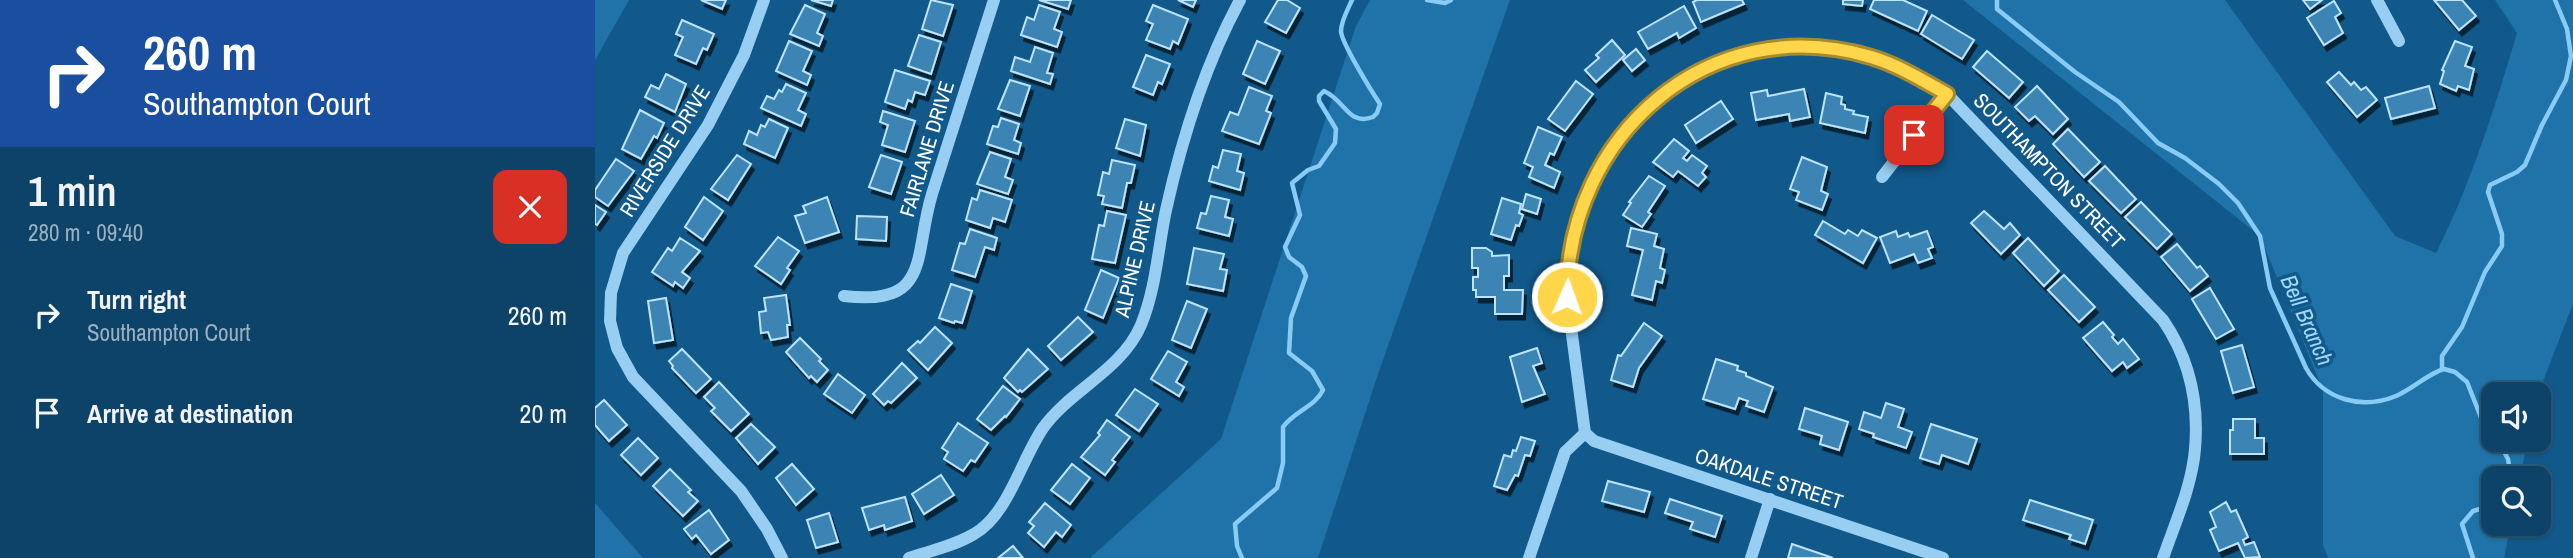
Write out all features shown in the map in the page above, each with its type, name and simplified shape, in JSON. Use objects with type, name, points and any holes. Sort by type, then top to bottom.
[{"type":"street","name":"RIVERSIDE DRIVE","points":[[764,0],[744,55],[708,125],[623,253],[611,293],[610,321],[617,348],[632,377],[741,491],[767,529],[782,558]]},
{"type":"street","name":"FAIRLANE DRIVE","points":[[843,296],[863,298],[893,295],[905,288],[914,273],[920,258],[923,223],[994,0]]},
{"type":"street","name":"ALPINE DRIVE","points":[[909,558],[964,539],[987,524],[999,508],[1048,421],[1109,367],[1135,337],[1148,304],[1171,186],[1188,126],[1205,79],[1240,0]]},
{"type":"street","points":[[2377,0],[2399,41]]},
{"type":"street","name":"SOUTHAMPTON STREET","points":[[1585,433],[1567,297],[1570,252],[1581,208],[1596,173],[1615,141],[1640,113],[1672,86],[1706,68],[1748,54],[1785,48],[1829,48],[1871,57],[1909,72],[1947,94],[2154,308],[2179,348],[2195,405],[2195,449],[2182,503],[2163,558]]},
{"type":"street","points":[[1882,177],[1947,94]]},
{"type":"street","points":[[1529,558],[1565,452],[1585,433]]},
{"type":"street","name":"OAKDALE STREET","points":[[1585,433],[1594,441],[1944,558]]},
{"type":"street","points":[[1751,558],[1770,499]]},
{"type":"shaded area","points":[[595,0],[629,0],[595,60]]},
{"type":"shaded area","points":[[1370,0],[1510,0],[1377,377],[1318,558],[1090,558],[1221,439],[1356,26]]},
{"type":"shaded area","points":[[1963,0],[2225,0],[2395,236],[2436,253],[2471,173],[2517,33],[2495,0],[2573,0],[2573,304],[2543,382],[2481,382],[2481,452],[2525,452],[2522,466],[2481,466],[2481,536],[2508,536],[2504,558],[2328,558],[2323,545],[2323,390],[2260,236]]},
{"type":"shaded area","points":[[595,503],[643,558],[595,558]]},
{"type":"building","points":[[701,0],[726,0],[722,9]]},
{"type":"building","points":[[811,0],[833,0],[831,6]]},
{"type":"building","points":[[931,0],[953,5],[943,36],[922,29]]},
{"type":"building","points":[[1039,0],[1071,0],[1068,9]]},
{"type":"building","points":[[1178,0],[1196,0],[1193,7]]},
{"type":"building","points":[[1278,0],[1287,0],[1300,8],[1286,33],[1265,22]]},
{"type":"building","points":[[1742,0],[1744,4],[1701,22],[1693,2]]},
{"type":"building","points":[[1843,0],[1863,0],[1862,6],[1843,4]]},
{"type":"building","points":[[1874,0],[1903,0],[1927,11],[1918,31],[1870,9]]},
{"type":"building","points":[[2303,0],[2322,0],[2310,9]]},
{"type":"building","points":[[2434,0],[2462,0],[2476,16],[2459,30]]},
{"type":"building","points":[[2334,1],[2341,13],[2335,17],[2343,33],[2324,45],[2307,18]]},
{"type":"building","points":[[805,5],[825,14],[817,33],[823,36],[819,46],[790,34]]},
{"type":"building","points":[[1039,5],[1060,12],[1054,29],[1062,32],[1057,47],[1021,35],[1027,17],[1034,20]]},
{"type":"building","points":[[1153,5],[1188,19],[1178,44],[1173,41],[1170,49],[1146,40],[1153,24],[1146,21]]},
{"type":"building","points":[[1684,6],[1696,28],[1679,38],[1677,33],[1648,49],[1638,32]]},
{"type":"building","points":[[1932,15],[1974,40],[1962,59],[1921,34]]},
{"type":"building","points":[[682,20],[714,34],[707,50],[703,48],[696,64],[675,55],[683,37],[676,34]]},
{"type":"building","points":[[919,35],[941,42],[931,74],[908,66]]},
{"type":"building","points":[[1612,40],[1625,55],[1596,82],[1585,70],[1599,58],[1596,55]]},
{"type":"building","points":[[789,41],[812,51],[803,71],[811,75],[807,85],[776,71]]},
{"type":"building","points":[[1257,41],[1280,51],[1265,84],[1243,74]]},
{"type":"building","points":[[2455,41],[2472,47],[2465,66],[2474,69],[2469,90],[2458,86],[2456,91],[2440,84],[2444,71],[2442,70]]},
{"type":"building","points":[[1035,47],[1053,53],[1047,73],[1053,74],[1050,84],[1011,71],[1015,57],[1030,62]]},
{"type":"building","points":[[1636,49],[1645,60],[1632,71],[1623,60]]},
{"type":"building","points":[[1987,51],[2023,82],[2009,98],[1973,67]]},
{"type":"building","points":[[1146,55],[1170,64],[1162,84],[1158,82],[1153,95],[1133,87]]},
{"type":"building","points":[[895,70],[930,81],[925,95],[915,92],[912,102],[908,100],[905,109],[885,102]]},
{"type":"building","points":[[2339,72],[2351,85],[2354,82],[2361,90],[2366,87],[2377,100],[2357,117],[2327,82]]},
{"type":"building","points":[[666,74],[686,84],[675,112],[645,97],[651,85],[659,89]]},
{"type":"building","points":[[1010,80],[1030,86],[1020,116],[998,109]]},
{"type":"building","points":[[1576,81],[1593,94],[1565,131],[1548,119]]},
{"type":"building","points":[[786,84],[806,93],[798,110],[806,114],[801,126],[761,108],[767,96],[774,99]]},
{"type":"building","points":[[2037,86],[2068,119],[2053,134],[2035,116],[2029,121],[2015,107]]},
{"type":"building","points":[[2429,86],[2435,108],[2391,119],[2385,98]]},
{"type":"building","points":[[1249,87],[1272,96],[1266,111],[1271,113],[1259,144],[1222,131],[1230,112],[1238,115]]},
{"type":"building","points":[[1804,89],[1810,117],[1790,121],[1789,114],[1756,120],[1751,93],[1767,90],[1768,96]]},
{"type":"building","points":[[1826,93],[1842,97],[1841,104],[1845,105],[1845,109],[1854,111],[1853,114],[1868,117],[1865,133],[1820,123]]},
{"type":"building","points":[[1721,101],[1733,119],[1696,143],[1685,125]]},
{"type":"building","points":[[640,110],[664,123],[657,138],[654,136],[641,159],[622,149]]},
{"type":"building","points":[[883,111],[915,121],[905,152],[882,145],[888,125],[880,122]]},
{"type":"building","points":[[1001,118],[1019,124],[1014,140],[1021,143],[1018,154],[987,144],[993,126],[998,127]]},
{"type":"building","points":[[769,119],[788,128],[775,158],[744,144],[749,131],[757,135],[761,125],[765,127]]},
{"type":"building","points":[[1125,119],[1146,125],[1140,156],[1116,148]]},
{"type":"building","points":[[1538,127],[1562,137],[1554,155],[1550,153],[1545,165],[1560,172],[1554,188],[1529,177],[1533,167],[1524,163]]},
{"type":"building","points":[[2068,129],[2100,162],[2084,177],[2053,144]]},
{"type":"building","points":[[1674,139],[1689,151],[1683,158],[1687,161],[1692,155],[1707,166],[1702,173],[1706,177],[1698,186],[1678,171],[1673,177],[1653,162]]},
{"type":"building","points":[[1223,150],[1241,154],[1237,171],[1244,173],[1240,190],[1209,181],[1213,166],[1218,168]]},
{"type":"building","points":[[990,152],[1011,159],[1005,177],[1013,180],[1008,194],[977,184]]},
{"type":"building","points":[[737,155],[751,164],[728,200],[711,189]]},
{"type":"building","points":[[881,155],[902,162],[891,194],[869,187]]},
{"type":"building","points":[[1802,157],[1827,167],[1821,191],[1828,194],[1822,210],[1796,200],[1799,192],[1790,189]]},
{"type":"building","points":[[616,159],[634,171],[608,206],[595,197],[595,190]]},
{"type":"building","points":[[1112,160],[1135,165],[1131,183],[1127,183],[1122,208],[1102,204],[1104,196],[1098,195],[1103,172],[1109,174]]},
{"type":"building","points":[[2105,166],[2136,199],[2121,213],[2089,181]]},
{"type":"building","points":[[1649,176],[1665,186],[1648,212],[1651,214],[1642,227],[1623,215],[1631,203],[1629,202]]},
{"type":"building","points":[[980,190],[1012,200],[1005,222],[993,218],[990,228],[966,220],[972,198],[977,200]]},
{"type":"building","points":[[1526,194],[1541,199],[1537,214],[1522,209]]},
{"type":"building","points":[[1211,196],[1229,200],[1225,217],[1233,219],[1229,236],[1197,228],[1201,213],[1206,214]]},
{"type":"building","points":[[704,197],[723,211],[703,240],[685,227]]},
{"type":"building","points":[[827,197],[839,232],[805,243],[795,216],[806,213],[803,206]]},
{"type":"building","points":[[1502,198],[1521,204],[1519,213],[1523,215],[1511,240],[1491,234]]},
{"type":"building","points":[[2141,202],[2172,234],[2157,249],[2125,217]]},
{"type":"building","points":[[595,205],[606,212],[597,225],[595,224]]},
{"type":"building","points":[[1107,211],[1126,215],[1115,263],[1092,259],[1099,225],[1104,226]]},
{"type":"building","points":[[1984,211],[2004,229],[2010,223],[2020,235],[2001,254],[1971,223]]},
{"type":"building","points":[[857,216],[887,217],[886,241],[856,239]]},
{"type":"building","points":[[1823,221],[1845,234],[1848,230],[1858,236],[1862,230],[1877,238],[1863,263],[1815,235]]},
{"type":"building","points":[[1631,228],[1657,234],[1654,246],[1664,249],[1660,268],[1665,270],[1662,283],[1656,281],[1652,300],[1632,295],[1643,250],[1627,246]]},
{"type":"building","points":[[970,229],[997,238],[994,250],[985,247],[975,277],[952,270],[960,243],[965,244]]},
{"type":"building","points":[[1896,231],[1898,237],[1908,233],[1910,237],[1927,231],[1933,247],[1928,249],[1932,258],[1918,263],[1914,254],[1890,263],[1880,237]]},
{"type":"building","points":[[778,237],[799,251],[787,268],[790,270],[781,284],[755,266]]},
{"type":"building","points":[[680,238],[700,251],[682,272],[690,278],[683,288],[675,282],[673,286],[652,272],[668,248],[672,251]]},
{"type":"building","points":[[2028,238],[2059,271],[2044,286],[2013,253]]},
{"type":"building","points":[[2177,244],[2197,268],[2200,266],[2208,276],[2190,291],[2161,257]]},
{"type":"building","points":[[1194,248],[1224,254],[1220,269],[1227,270],[1223,291],[1187,284]]},
{"type":"building","points":[[1472,248],[1486,248],[1492,252],[1492,256],[1509,255],[1509,276],[1504,276],[1504,290],[1523,290],[1522,314],[1495,314],[1495,297],[1476,297],[1473,277],[1478,277],[1478,268],[1472,268]]},
{"type":"building","points":[[1101,270],[1119,278],[1103,318],[1085,310]]},
{"type":"building","points":[[2064,275],[2095,307],[2079,322],[2048,290]]},
{"type":"building","points":[[951,284],[972,291],[962,323],[939,318]]},
{"type":"building","points":[[2210,288],[2234,329],[2216,339],[2192,299]]},
{"type":"building","points":[[786,295],[790,325],[787,325],[788,337],[771,340],[768,332],[761,333],[759,312],[766,311],[764,298]]},
{"type":"building","points":[[666,298],[673,340],[654,343],[648,301]]},
{"type":"building","points":[[1187,301],[1207,309],[1191,348],[1172,340]]},
{"type":"building","points":[[1078,317],[1093,332],[1061,360],[1048,346]]},
{"type":"building","points":[[2103,322],[2118,344],[2123,339],[2139,359],[2127,368],[2123,362],[2112,371],[2083,338]]},
{"type":"building","points":[[1644,323],[1662,336],[1639,368],[1633,387],[1611,380],[1618,355],[1621,356]]},
{"type":"building","points":[[935,327],[952,343],[928,370],[908,350],[918,341],[920,343]]},
{"type":"building","points":[[800,338],[828,370],[817,382],[811,376],[809,378],[786,352]]},
{"type":"building","points":[[2242,345],[2254,387],[2233,393],[2221,351]]},
{"type":"building","points":[[1537,348],[1542,363],[1533,366],[1545,394],[1522,402],[1510,357]]},
{"type":"building","points":[[682,349],[711,379],[696,393],[672,368],[669,361]]},
{"type":"building","points":[[1028,349],[1048,369],[1022,392],[1018,392],[1004,378]]},
{"type":"building","points":[[1168,351],[1187,362],[1176,382],[1184,387],[1179,396],[1151,379]]},
{"type":"building","points":[[1716,359],[1738,366],[1737,370],[1746,373],[1746,376],[1773,387],[1764,412],[1746,406],[1748,401],[1739,398],[1735,409],[1703,399]]},
{"type":"building","points":[[902,363],[917,378],[891,403],[888,401],[884,405],[873,394]]},
{"type":"building","points":[[838,374],[865,395],[852,413],[824,394]]},
{"type":"building","points":[[719,382],[749,414],[731,431],[711,411],[715,408],[704,397]]},
{"type":"building","points":[[1003,386],[1020,399],[991,430],[977,419]]},
{"type":"building","points":[[1135,389],[1158,404],[1139,431],[1116,415]]},
{"type":"building","points":[[604,400],[627,425],[609,441],[595,425],[595,408]]},
{"type":"building","points":[[1886,403],[1904,409],[1898,427],[1912,432],[1906,448],[1873,437],[1874,434],[1859,429],[1864,412],[1881,418]]},
{"type":"building","points":[[1805,408],[1848,422],[1839,450],[1820,444],[1822,436],[1799,429]]},
{"type":"building","points":[[2233,419],[2255,419],[2255,438],[2264,438],[2264,454],[2230,454]]},
{"type":"building","points":[[1107,420],[1130,437],[1112,460],[1115,462],[1105,475],[1081,457],[1100,435],[1098,433]]},
{"type":"building","points":[[958,423],[988,443],[975,462],[971,460],[963,471],[944,459],[948,452],[942,448]]},
{"type":"building","points":[[751,424],[775,447],[758,464],[736,438]]},
{"type":"building","points":[[1931,424],[1977,439],[1968,464],[1942,455],[1939,464],[1920,458]]},
{"type":"building","points":[[1521,437],[1535,441],[1530,456],[1525,455],[1518,476],[1515,475],[1507,490],[1494,486],[1504,455],[1511,457]]},
{"type":"building","points":[[638,438],[658,458],[641,475],[621,455]]},
{"type":"building","points":[[792,464],[814,489],[796,505],[776,478]]},
{"type":"building","points":[[1072,464],[1090,478],[1070,504],[1051,490]]},
{"type":"building","points":[[670,469],[698,501],[683,516],[653,486]]},
{"type":"building","points":[[941,475],[954,495],[924,514],[912,494]]},
{"type":"building","points":[[1608,481],[1650,492],[1644,512],[1602,501]]},
{"type":"building","points":[[905,497],[912,521],[885,530],[884,525],[869,530],[862,508]]},
{"type":"building","points":[[1670,499],[1722,516],[1715,537],[1690,529],[1693,522],[1665,513]]},
{"type":"building","points":[[2030,500],[2093,520],[2085,544],[2069,539],[2071,535],[2023,520]]},
{"type":"building","points":[[2226,502],[2231,512],[2236,510],[2248,537],[2243,540],[2245,545],[2254,542],[2260,557],[2245,558],[2238,543],[2219,551],[2210,530],[2216,527],[2210,512]]},
{"type":"building","points":[[1045,503],[1071,525],[1062,537],[1056,532],[1044,547],[1028,533],[1034,526],[1029,522]]},
{"type":"building","points":[[709,510],[729,540],[711,554],[696,535],[692,539],[684,529]]},
{"type":"building","points":[[829,513],[838,542],[816,548],[807,520]]},
{"type":"building","points":[[1792,544],[1833,558],[1788,558]]},
{"type":"building","points":[[1013,546],[1023,558],[998,558]]},
{"type":"waterway","name":"Bell Branch","points":[[1242,558],[1237,546],[1235,524],[1277,488],[1283,463],[1283,427],[1315,401],[1323,390],[1312,371],[1289,353],[1291,318],[1306,276],[1302,267],[1289,257],[1285,247],[1300,215],[1292,183],[1308,170],[1319,166],[1335,143],[1336,129],[1319,101],[1319,96],[1324,91],[1358,118],[1373,117],[1380,104],[1342,37],[1342,23],[1352,0]]},
{"type":"waterway","name":"Bell Branch","points":[[1427,0],[1445,3],[1451,0]]},
{"type":"waterway","name":"Bell Branch","points":[[1997,0],[1997,9],[2075,72],[2119,102],[2158,143],[2185,158],[2219,184],[2238,203],[2260,236],[2270,288],[2306,368],[2323,388],[2333,395],[2357,402],[2383,400],[2408,390],[2444,369],[2455,372],[2467,382],[2481,417]]},
{"type":"waterway","points":[[2442,369],[2442,356],[2462,327],[2485,272],[2502,246],[2502,234],[2488,192],[2490,185],[2517,172],[2525,165],[2566,80],[2571,56],[2567,29],[2555,0]]},
{"type":"waterway","name":"Bell Branch","points":[[2504,452],[2509,466]]},
{"type":"waterway","name":"Bell Branch","points":[[2473,558],[2462,524],[2473,511],[2481,509]]},
{"type":"route","points":[[1567,297],[1570,252],[1581,208],[1605,157],[1627,126],[1654,100],[1672,86],[1706,68],[1748,54],[1785,48],[1829,48],[1871,57],[1909,72],[1947,94],[1914,135]]}]
